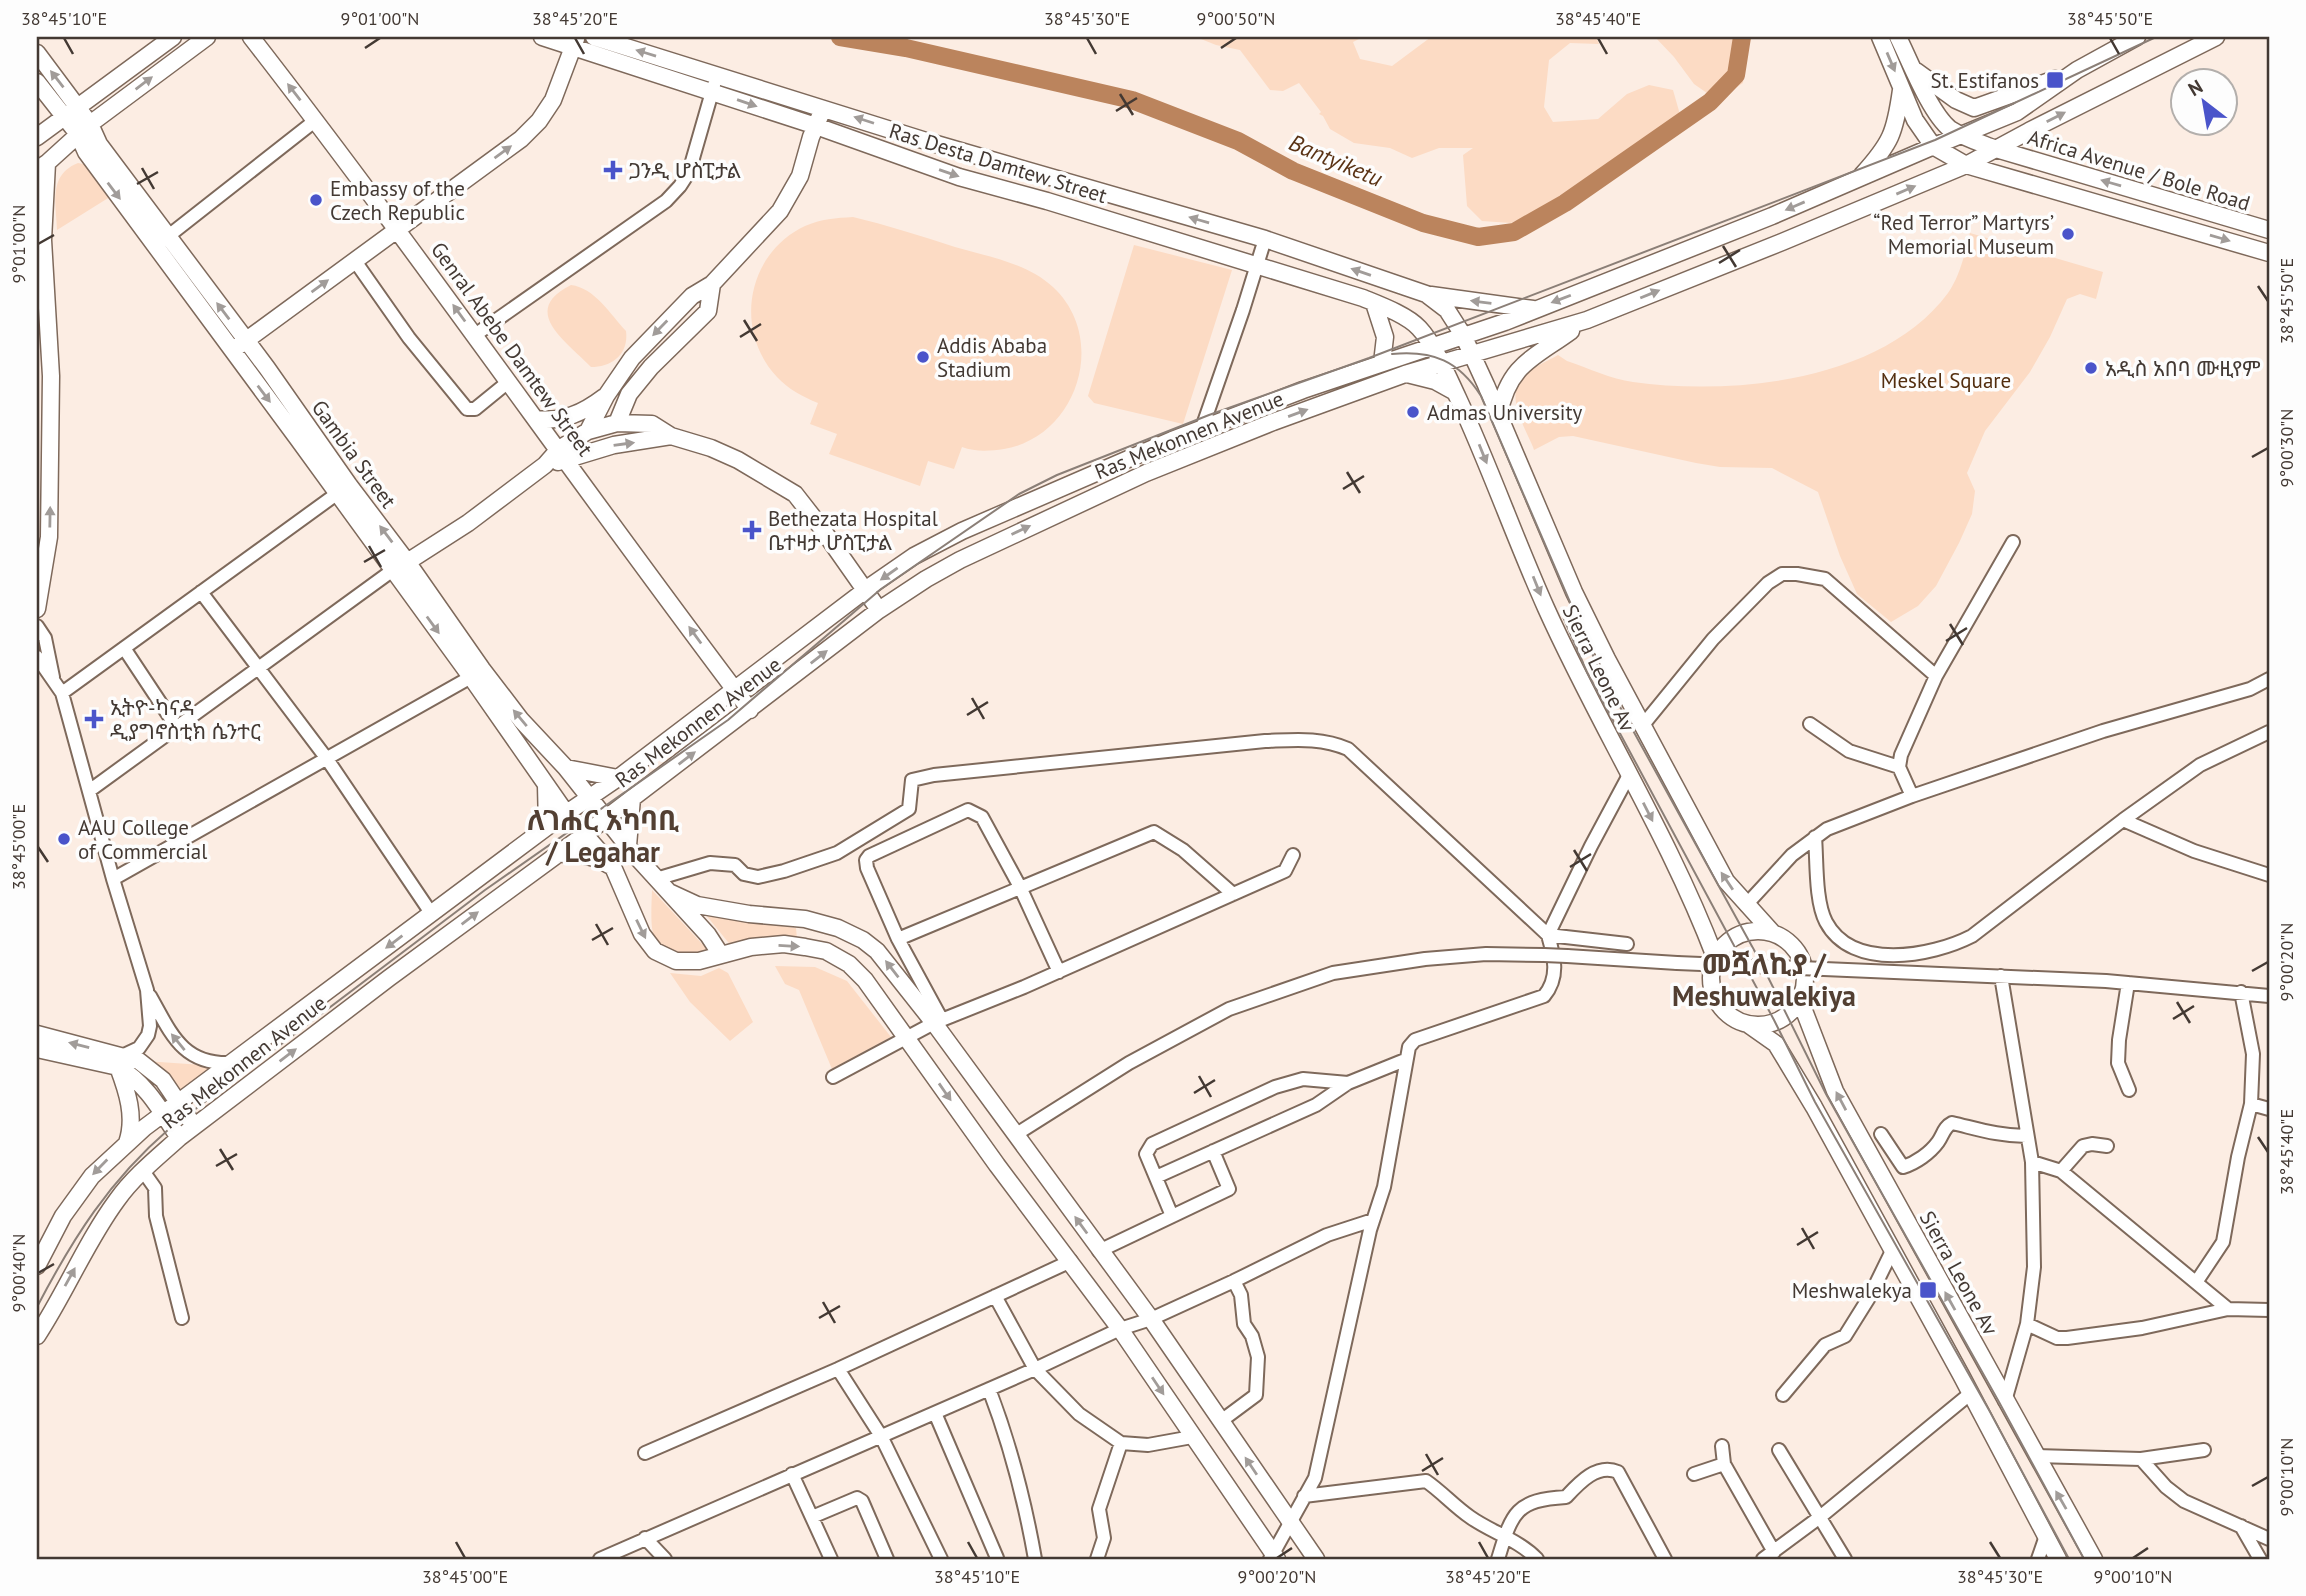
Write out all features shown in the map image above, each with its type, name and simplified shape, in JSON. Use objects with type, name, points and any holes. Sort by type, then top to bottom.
[{"type":"main road","points":[[37,137],[173,37]]},
{"type":"main road","points":[[37,609],[42,546],[44,376],[42,166],[84,129],[206,37]]},
{"type":"main road","name":"Genral Abebe Damtew Street","points":[[251,37],[398,229],[507,383],[563,454],[750,710]]},
{"type":"main road","name":"Ras Desta Damtew Street","points":[[542,37],[575,41],[959,177],[1257,265],[1374,303],[1419,328],[1441,363]]},
{"type":"main road","name":"Ras Desta Damtew Street","points":[[594,37],[926,141],[1265,239],[1426,294],[1447,310],[1463,335],[1574,592],[1726,881],[1772,932]]},
{"type":"main road","points":[[1880,37],[1915,120],[1933,146]]},
{"type":"main road","points":[[1898,37],[1923,89],[1948,127],[1960,135]]},
{"type":"main road","points":[[1916,71],[1941,91],[1965,106],[1974,108],[2077,71],[2137,37]]},
{"type":"main road","points":[[1499,414],[1507,386],[1523,365],[1587,320],[1966,165],[2216,37]]},
{"type":"main road","points":[[238,345],[521,139],[539,121],[552,100],[575,41]]},
{"type":"main road","points":[[37,53],[70,111]]},
{"type":"main road","name":"Ras Mekonnen Avenue","points":[[37,1266],[76,1196],[106,1160],[162,1114],[914,556],[981,522],[1202,428],[1536,309],[1772,216],[2017,112],[2077,71]]},
{"type":"main road","points":[[37,82],[70,111]]},
{"type":"main road","points":[[1858,180],[1884,150],[1892,135],[1897,121],[1901,88]]},
{"type":"main road","points":[[393,570],[468,523],[563,454],[588,431],[606,396],[641,349],[692,296],[712,284],[780,211],[800,176],[823,107]]},
{"type":"main road","name":"Gambia Street","points":[[70,111],[84,129],[86,152],[162,241],[238,345],[267,368],[393,570],[566,813],[613,867],[642,934],[655,951],[676,961],[699,961],[751,947],[784,944],[826,951],[849,964],[865,980],[997,1165],[1120,1329],[1273,1558]]},
{"type":"main road","name":"Africa Avenue / Bole Road","points":[[1960,135],[1996,149],[2269,230]]},
{"type":"main road","name":"Africa Avenue / Bole Road","points":[[1933,146],[1966,165],[2269,253]]},
{"type":"main road","points":[[2170,223],[2177,202]]},
{"type":"main road","points":[[617,423],[629,394],[651,366],[708,311],[712,284]]},
{"type":"main road","points":[[1426,294],[1536,309]]},
{"type":"main road","points":[[1374,303],[1384,337],[1382,363]]},
{"type":"main road","name":"Ras Mekonnen Avenue","points":[[37,1336],[93,1235],[120,1196],[143,1171],[194,1125],[607,818],[879,610],[960,560],[1135,478],[1273,422],[1405,374],[1587,320]]},
{"type":"main road","name":"Sierra Leone Av","points":[[1441,363],[1483,453],[1545,606],[1694,903],[1715,957]]},
{"type":"main road","points":[[1405,374],[1424,377],[1455,392]]},
{"type":"main road","points":[[536,419],[549,421],[566,418],[591,407],[606,396]]},
{"type":"main road","points":[[588,431],[617,423],[652,424],[671,436],[711,448],[738,460],[794,494],[814,517],[879,610]]},
{"type":"main road","points":[[563,454],[671,436]]},
{"type":"main road","name":"Gambia Street","points":[[343,489],[408,563],[482,670],[521,720],[566,768],[661,885],[708,935],[721,955]]},
{"type":"main road","points":[[566,768],[618,778]]},
{"type":"main road","points":[[546,785],[547,827]]},
{"type":"main road","points":[[628,846],[632,798]]},
{"type":"main road","points":[[557,853],[600,859],[613,867]]},
{"type":"main road","points":[[661,885],[697,905],[749,914],[805,919],[838,928],[863,940],[887,962],[938,1021],[1016,1135],[1151,1319],[1316,1559]]},
{"type":"main road","points":[[1749,1025],[1779,1021],[1791,1012],[1800,1000],[1806,980],[1802,960],[1790,943],[1772,932],[1739,934],[1725,944],[1715,957],[1710,974],[1712,992],[1720,1007],[1732,1019],[1749,1025],[1776,1044],[1814,1107],[1971,1393],[2058,1559]]},
{"type":"main road","name":"Sierra Leone Av","points":[[1800,1000],[1835,1091],[2094,1559]]},
{"type":"main road","points":[[37,1034],[120,1062],[136,1079],[179,1138]]},
{"type":"main road","points":[[37,1049],[120,1062],[139,1061],[163,1080],[194,1125]]},
{"type":"main road","points":[[120,1062],[131,1116],[131,1131],[127,1143]]},
{"type":"street","points":[[475,335],[666,201],[689,172],[711,91],[718,75]]},
{"type":"street","points":[[162,241],[316,120]]},
{"type":"street","points":[[1202,428],[1265,239]]},
{"type":"street","points":[[355,261],[410,338],[467,409],[475,409],[507,383]]},
{"type":"street","points":[[62,693],[343,489]]},
{"type":"street","points":[[1912,796],[1899,767],[1901,755],[1936,676],[2013,542]]},
{"type":"street","points":[[89,792],[393,570]]},
{"type":"street","points":[[1643,725],[1713,639],[1768,583],[1783,574],[1825,579],[1936,676]]},
{"type":"street","points":[[201,592],[327,759],[431,914]]},
{"type":"street","points":[[37,626],[45,638],[54,681]]},
{"type":"street","points":[[124,648],[177,728]]},
{"type":"street","points":[[37,657],[62,693],[113,879],[147,990],[168,1028],[187,1052],[205,1061],[232,1063]]},
{"type":"street","points":[[113,879],[471,677]]},
{"type":"street","points":[[1746,905],[1792,855],[1827,829],[1912,796],[2103,731],[2250,689],[2269,678]]},
{"type":"street","points":[[1810,724],[1849,751],[1899,767]]},
{"type":"street","points":[[1815,837],[1820,906],[1825,921],[1834,934],[1870,955],[1923,953],[1950,947],[1972,936],[2123,820],[2200,765],[2269,732]]},
{"type":"street","points":[[661,885],[710,863],[735,865],[744,874],[758,877],[837,853],[909,809],[912,780],[934,775],[1250,743],[1324,740],[1348,749],[1548,935],[1554,956],[1554,976],[1552,987],[1544,996],[1415,1040],[1409,1047],[1384,1187],[1373,1220],[1315,1478],[1273,1558]]},
{"type":"street","points":[[1548,935],[1629,775]]},
{"type":"street","points":[[938,1021],[898,939],[866,860],[869,856],[968,810],[982,817],[1020,887],[1059,972]]},
{"type":"street","points":[[2123,820],[2194,851],[2269,875]]},
{"type":"street","points":[[898,939],[1154,832],[1183,850],[1233,894]]},
{"type":"street","points":[[833,1077],[938,1021],[1059,972],[1285,872],[1293,855]]},
{"type":"street","points":[[1548,935],[1627,944]]},
{"type":"street","points":[[1016,1135],[1129,1063],[1229,1009],[1333,973],[1449,957],[1486,954],[1544,955],[2001,976],[2128,983],[2269,996]]},
{"type":"street","points":[[2001,976],[2032,1161],[2034,1266],[2027,1324],[2006,1401]]},
{"type":"street","points":[[2128,983],[2118,1063],[2129,1090]]},
{"type":"street","points":[[120,1062],[139,1048],[148,1035],[150,1026],[147,990]]},
{"type":"street","points":[[2197,1281],[2223,1242],[2238,1157],[2251,1104],[2253,1054],[2241,992]]},
{"type":"street","points":[[1156,1177],[1316,1105],[1348,1083],[1405,1060]]},
{"type":"street","points":[[1172,1216],[1146,1154],[1152,1144],[1275,1087],[1303,1079],[1348,1083]]},
{"type":"street","points":[[2251,1104],[2269,1109]]},
{"type":"street","points":[[1881,1134],[1903,1167],[1928,1153],[1947,1125],[1952,1123],[1985,1133],[2026,1136]]},
{"type":"street","points":[[2062,1171],[2083,1146],[2107,1146]]},
{"type":"street","points":[[1099,1251],[1229,1189],[1213,1151]]},
{"type":"street","points":[[2032,1161],[2062,1171],[2228,1309]]},
{"type":"street","points":[[143,1171],[155,1188],[156,1216],[182,1318]]},
{"type":"street","points":[[600,1559],[616,1556],[645,1538],[1035,1369],[1120,1329],[1151,1319],[1234,1282],[1327,1235],[1373,1220]]},
{"type":"street","points":[[1783,1395],[1825,1345],[1845,1336],[1870,1296],[1892,1251]]},
{"type":"street","points":[[645,1453],[838,1369],[1071,1261]]},
{"type":"street","points":[[1221,1421],[1256,1395],[1258,1357],[1252,1335],[1244,1324],[1241,1295],[1234,1282]]},
{"type":"street","points":[[995,1296],[1035,1369],[1079,1414],[1121,1444],[1148,1446],[1192,1437]]},
{"type":"street","points":[[2027,1324],[2057,1338],[2067,1338],[2141,1328],[2228,1309],[2269,1310]]},
{"type":"street","points":[[838,1369],[881,1436],[942,1559]]},
{"type":"street","points":[[989,1389],[1002,1422],[1035,1559]]},
{"type":"street","points":[[1722,1446],[1724,1464],[1768,1556],[1820,1517],[1971,1393]]},
{"type":"street","points":[[935,1413],[997,1558]]},
{"type":"street","points":[[1097,1559],[1104,1538],[1099,1509],[1121,1444]]},
{"type":"street","points":[[1779,1450],[1845,1559]]},
{"type":"street","points":[[2036,1456],[2141,1459],[2204,1450]]},
{"type":"street","points":[[2141,1459],[2166,1487],[2184,1501],[2269,1539]]},
{"type":"street","points":[[1694,1474],[1724,1464]]},
{"type":"street","points":[[1497,1559],[1504,1537],[1520,1508],[1541,1499],[1566,1497],[1581,1482],[1598,1471],[1610,1469],[1618,1472],[1665,1559]]},
{"type":"street","points":[[792,1474],[831,1559]]},
{"type":"street","points":[[1304,1496],[1426,1481],[1443,1492],[1469,1516],[1536,1559]]},
{"type":"street","points":[[811,1517],[857,1498],[862,1501],[887,1559]]},
{"type":"street","points":[[2241,1526],[2260,1559]]},
{"type":"street","points":[[2038,1559],[2046,1536]]},
{"type":"street","points":[[645,1538],[665,1559]]},
{"type":"green space","points":[[1196,37],[1363,37],[1353,42],[1360,59],[1392,66],[1431,37],[1596,37],[1599,44],[1570,43],[1549,60],[1544,107],[1553,122],[1598,119],[1627,94],[1649,85],[1673,90],[1681,118],[1656,135],[1623,166],[1548,206],[1511,223],[1482,221],[1467,206],[1463,155],[1473,148],[1439,148],[1412,158],[1390,148],[1354,143],[1330,129],[1299,83],[1283,91],[1270,90],[1240,50]]},
{"type":"green space","points":[[1655,37],[1738,37],[1746,62],[1743,83],[1717,100],[1694,84]]},
{"type":"green space","points":[[78,163],[89,165],[113,195],[57,230],[55,200],[58,182],[68,168]]},
{"type":"green space","name":"Addis Ababa Stadium","points":[[853,217],[1020,266],[1053,287],[1070,308],[1079,333],[1081,358],[1077,383],[1066,406],[1050,426],[1029,441],[1004,449],[983,451],[962,447],[954,469],[928,461],[920,486],[829,454],[837,434],[810,424],[818,403],[786,385],[763,358],[751,316],[753,294],[759,273],[770,254],[785,238],[817,222]]},
{"type":"green space","name":"Meskel Square","points":[[1970,233],[2103,272],[2096,299],[2080,294],[2067,299],[2030,372],[1985,431],[1967,473],[1975,491],[1972,514],[1936,586],[1918,606],[1891,622],[1857,594],[1840,556],[1818,492],[1772,468],[1720,467],[1573,436],[1559,437],[1534,450],[1518,410],[1518,383],[1524,375],[1558,355],[1567,361],[1616,378],[1673,386],[1760,383],[1804,376],[1846,364],[1886,346],[1920,323],[1948,293],[1956,279]]},
{"type":"green space","points":[[1134,245],[1232,270],[1183,424],[1094,403],[1088,396]]},
{"type":"green space","points":[[571,285],[595,296],[626,331],[622,352],[618,358],[606,365],[591,367],[552,326],[548,316],[549,305],[556,295]]},
{"type":"green space","points":[[652,890],[705,947],[709,955],[674,952],[657,943],[653,934]]},
{"type":"green space","points":[[706,915],[796,928],[797,939],[732,947]]},
{"type":"green space","points":[[775,966],[815,967],[847,981],[891,1037],[832,1069],[799,990],[785,984]]},
{"type":"green space","points":[[719,968],[728,973],[753,1022],[730,1041],[690,1002],[670,973],[701,976]]},
{"type":"green space","points":[[145,1061],[217,1066],[179,1096]]},
{"type":"waterway","name":"Bantyiketu","points":[[840,37],[906,48],[1132,100],[1238,141],[1293,171],[1423,223],[1478,237],[1514,232],[1565,203],[1710,102],[1736,75],[1742,37]]},
{"type":"tram line","points":[[37,1307],[64,1257],[110,1190],[169,1129],[485,890],[728,720],[881,589],[1019,494],[1057,475],[1209,415],[1369,358],[1935,140],[2156,37]]},
{"type":"tram line","points":[[1392,354],[1420,354],[1444,360],[1464,374],[1481,396],[1598,667],[1759,959],[1826,1094],[2084,1559]]},
{"type":"tram line","points":[[1561,612],[1587,672],[1774,1020],[1815,1102],[1989,1410],[2069,1559]]},
{"type":"place","name":"St. Estifanos","points":[[2055,80]]},
{"type":"place","name":"ጋንዲ ሆስፒታል","points":[[613,170]]},
{"type":"place","name":"Embassy of the Czech Republic","points":[[316,200]]},
{"type":"place","name":"“Red Terror” Martyrs’ Memorial Museum","points":[[2068,234]]},
{"type":"place","name":"Addis Ababa Stadium","points":[[923,357]]},
{"type":"place","name":"አዲስ አበባ ሙዚየም","points":[[2091,368]]},
{"type":"place","name":"Admas University","points":[[1413,412]]},
{"type":"place","name":"Bethezata Hospital ቤተዛታ ሆስፒታል","points":[[752,530]]},
{"type":"place","name":"ኢትዮ-ካናዳ ዲያግኖስቲክ ሴንተር","points":[[94,719]]},
{"type":"place","name":"AAU College of Commercial","points":[[64,839]]},
{"type":"place","name":"Meshwalekya","points":[[1928,1290]]},
{"type":"district","name":"ለገሐር አካባቢ / Legahar","points":[[603,835]]},
{"type":"district","name":"መሿለኪያ / Meshuwalekiya","points":[[1764,979]]}]
